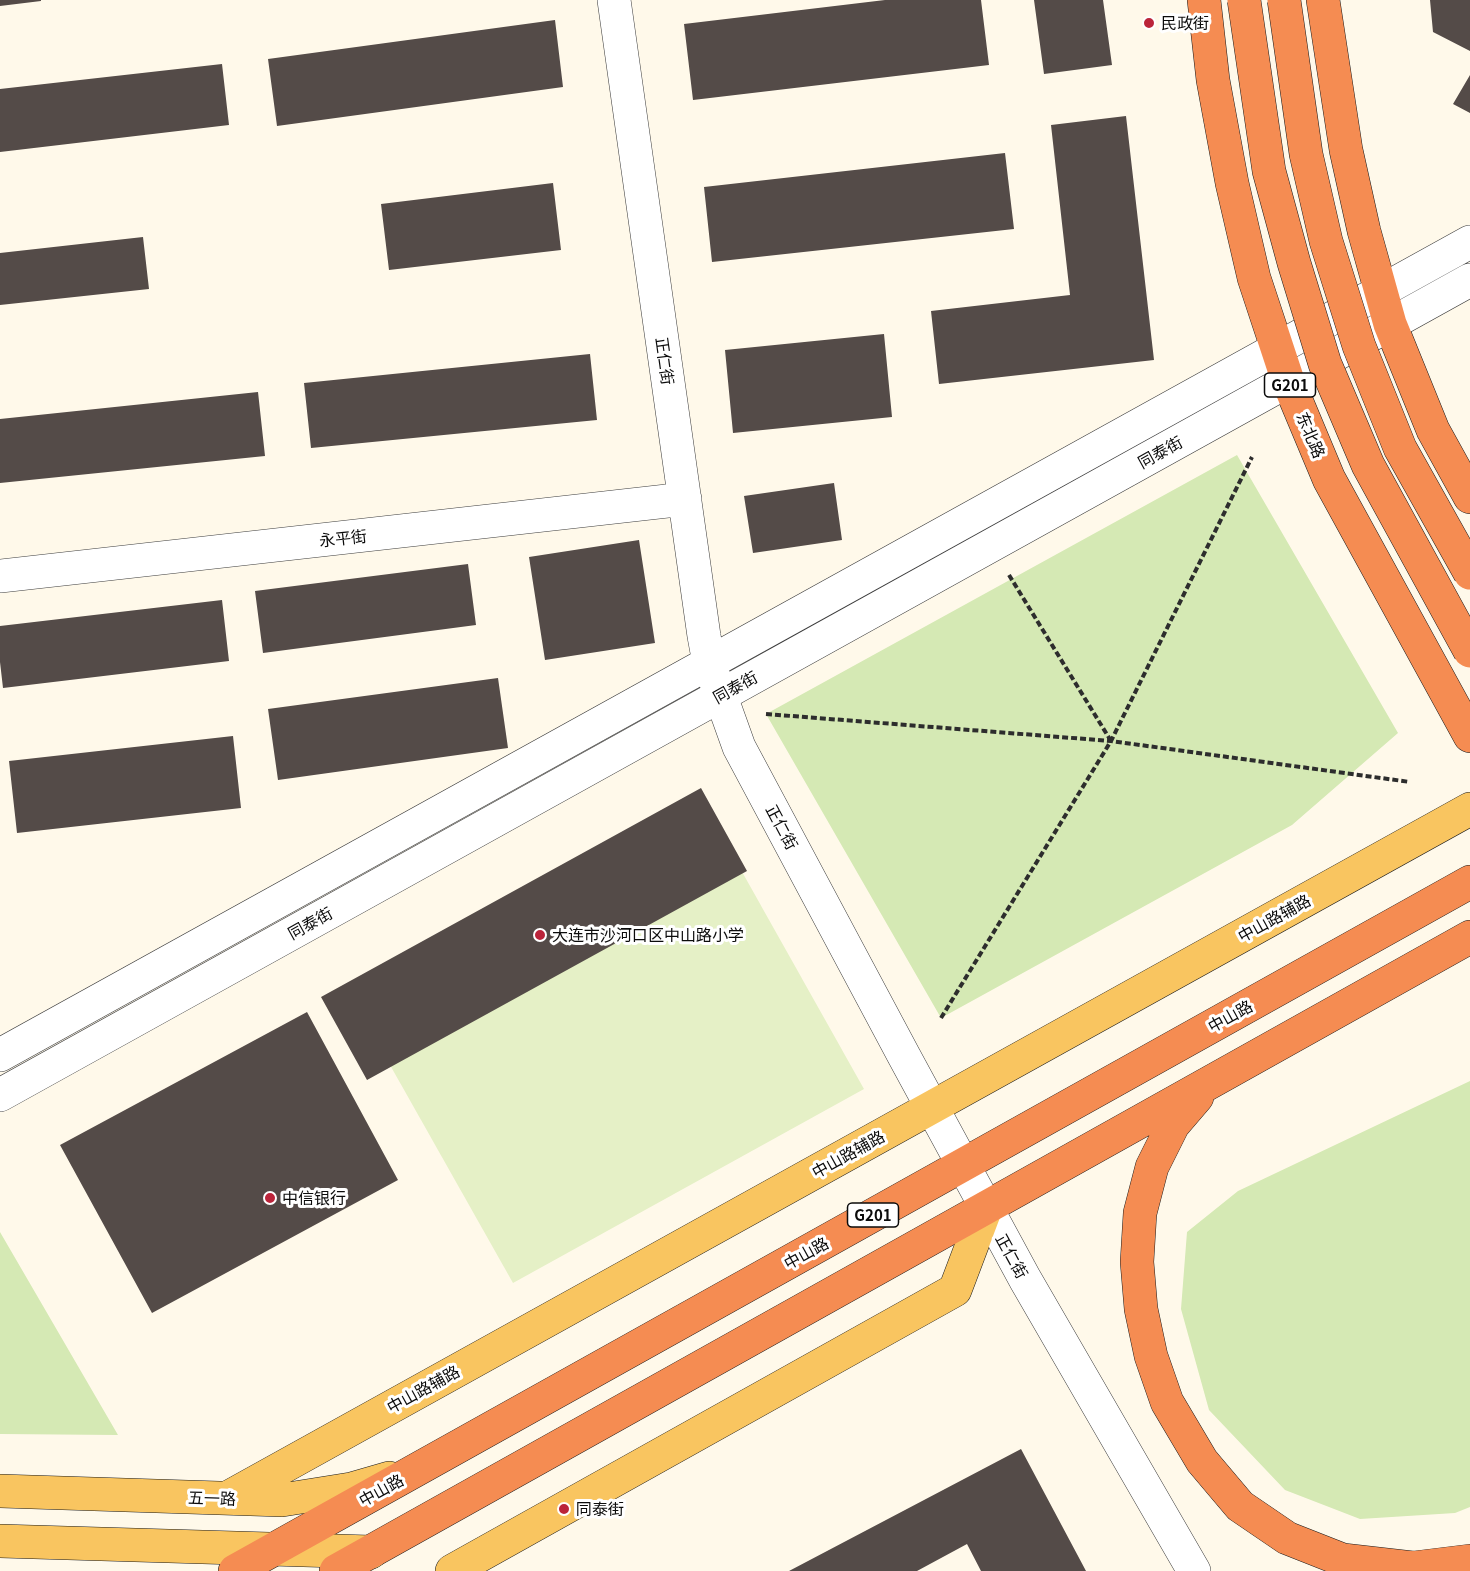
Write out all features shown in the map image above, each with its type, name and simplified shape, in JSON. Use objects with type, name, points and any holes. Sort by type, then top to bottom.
[{"type":"highway","name":"东北路","points":[[1204,0],[1213,80],[1232,183],[1254,278],[1288,381],[1329,479],[1470,736]]},
{"type":"highway","points":[[1244,0],[1269,171],[1325,364],[1368,465],[1470,651]]},
{"type":"highway","points":[[1284,0],[1306,154],[1326,241],[1359,346],[1400,448],[1470,573]]},
{"type":"highway","points":[[1323,0],[1346,150],[1390,324],[1433,430],[1470,497]]},
{"type":"highway","name":"中山路","points":[[259,1562],[420,1468],[1470,882]]},
{"type":"highway","points":[[336,1571],[1470,937]]},
{"type":"highway","points":[[1210,1082],[1173,1125],[1152,1167],[1140,1213],[1137,1262],[1142,1309],[1151,1356],[1167,1402],[1202,1461],[1240,1506],[1287,1538],[1343,1560],[1413,1568],[1470,1561]]},
{"type":"main road","name":"中山路辅路","points":[[227,1498],[1470,809]]},
{"type":"main road","points":[[452,1571],[955,1290],[986,1208]]},
{"type":"main road","name":"五一路","points":[[0,1491],[282,1500],[351,1489],[420,1468]]},
{"type":"main road","points":[[0,1541],[259,1562],[371,1552]]},
{"type":"street","name":"正仁街","points":[[614,0],[704,636],[709,663],[740,747],[1025,1280],[1194,1571]]},
{"type":"street","name":"同泰街","points":[[0,1055],[1470,242]]},
{"type":"street","name":"同泰街","points":[[0,1095],[1470,280]]},
{"type":"street","name":"永平街","points":[[0,576],[685,499]]},
{"type":"path","points":[[941,1018],[1111,741],[1252,458]]},
{"type":"path","points":[[1007,573],[1111,741]]},
{"type":"path","points":[[766,714],[1111,741],[1410,782]]},
{"type":"green space","points":[[1237,455],[1398,733],[1292,825],[941,1018],[766,714]]},
{"type":"green space","points":[[741,870],[864,1089],[513,1283],[390,1065]]},
{"type":"green space","points":[[1470,1081],[1470,1507],[1455,1513],[1360,1519],[1285,1490],[1209,1410],[1181,1309],[1187,1232],[1238,1191]]},
{"type":"green space","points":[[0,1232],[118,1435],[0,1434]]},
{"type":"building","points":[[0,0],[41,0],[41,1],[0,6]]},
{"type":"building","points":[[885,0],[981,0],[989,65],[693,100],[684,24]]},
{"type":"building","points":[[1034,0],[1103,0],[1112,65],[1044,74]]},
{"type":"building","points":[[1430,0],[1470,0],[1470,51],[1433,32]]},
{"type":"building","points":[[555,20],[563,87],[277,126],[268,59]]},
{"type":"building","points":[[222,64],[229,125],[0,152],[0,89]]},
{"type":"building","points":[[1470,75],[1470,113],[1453,104]]},
{"type":"building","points":[[1126,116],[1154,360],[939,384],[931,311],[1070,295],[1051,125]]},
{"type":"building","points":[[1005,153],[1014,229],[712,262],[704,187]]},
{"type":"building","points":[[553,183],[561,250],[389,270],[381,204]]},
{"type":"building","points":[[143,237],[149,289],[0,305],[0,253]]},
{"type":"building","points":[[884,334],[892,417],[733,433],[725,350]]},
{"type":"building","points":[[590,354],[597,420],[311,448],[304,383]]},
{"type":"building","points":[[258,392],[265,456],[0,483],[0,419]]},
{"type":"building","points":[[834,483],[842,540],[753,553],[744,496]]},
{"type":"building","points":[[639,540],[655,643],[545,660],[529,557]]},
{"type":"building","points":[[468,564],[476,625],[263,653],[255,591]]},
{"type":"building","points":[[222,600],[229,661],[3,688],[0,626]]},
{"type":"building","points":[[498,678],[508,748],[278,780],[268,709]]},
{"type":"building","points":[[233,736],[241,808],[17,833],[9,761]]},
{"type":"building","points":[[701,788],[747,871],[367,1080],[321,997]]},
{"type":"building","points":[[307,1012],[398,1180],[152,1313],[60,1145]]},
{"type":"building","points":[[1021,1449],[1086,1571],[981,1571],[967,1544],[917,1571],[789,1571]]},
{"type":"place","name":"民政街","points":[[1149,23]]},
{"type":"place","name":"大连市沙河口区中山路小学","points":[[540,935]]},
{"type":"place","name":"中信银行","points":[[270,1198]]},
{"type":"place","name":"同泰街","points":[[564,1509]]}]
